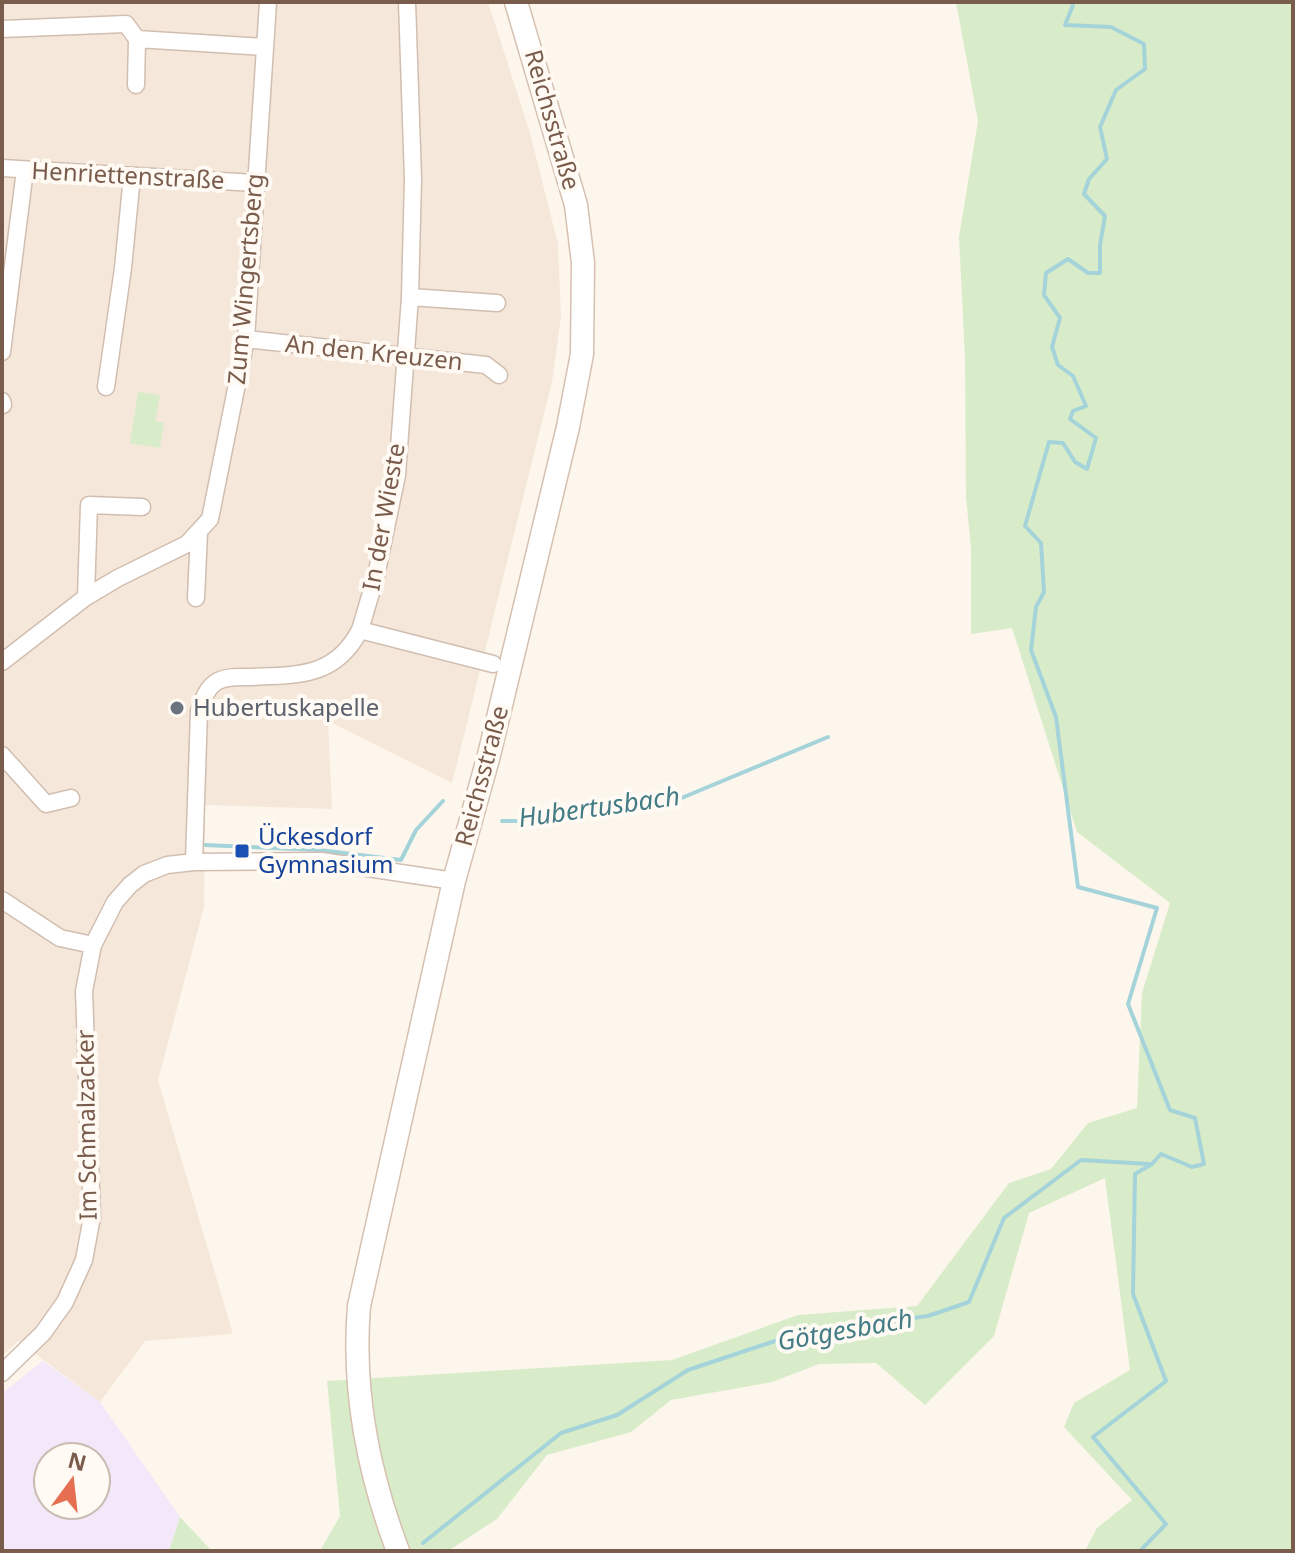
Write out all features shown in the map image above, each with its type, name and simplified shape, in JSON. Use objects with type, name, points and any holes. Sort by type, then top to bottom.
[{"type":"main road","name":"Reichsstraße","points":[[398,1551],[379,1499],[360,1404],[357,1331],[364,1276],[454,881],[489,755],[557,473],[582,354],[583,263],[576,205],[516,2]]},
{"type":"street","name":"Zum Wingertsberg","points":[[196,598],[199,533],[210,519],[246,339],[268,2]]},
{"type":"street","name":"In der Wieste","points":[[360,630],[376,576],[397,475],[410,297],[413,179],[407,2]]},
{"type":"street","points":[[2,29],[126,24],[137,39],[136,85]]},
{"type":"street","points":[[137,39],[264,47]]},
{"type":"street","name":"Henriettenstraße","points":[[2,168],[255,183]]},
{"type":"street","points":[[2,352],[25,170]]},
{"type":"street","points":[[106,387],[132,176]]},
{"type":"street","points":[[410,297],[497,303]]},
{"type":"street","name":"An den Kreuzen","points":[[246,339],[486,365],[499,375]]},
{"type":"street","points":[[86,597],[89,505],[142,507]]},
{"type":"street","points":[[2,662],[86,597],[187,544],[199,533]]},
{"type":"street","points":[[194,862],[199,711],[206,693],[216,682],[228,677],[302,675],[326,666],[350,650],[360,630],[493,664]]},
{"type":"street","points":[[2,755],[46,804],[71,798]]},
{"type":"street","name":"Im Schmalzacker","points":[[2,1373],[43,1333],[65,1302],[84,1260],[92,1217],[92,1189],[84,991],[93,945],[115,902],[130,885],[144,874],[167,865],[194,862],[321,861],[454,881]]},
{"type":"street","points":[[2,900],[60,938],[93,945]]},
{"type":"shaded area","points":[[2,2],[488,2],[530,133],[558,244],[561,316],[552,382],[452,783],[328,721],[332,809],[205,805],[204,907],[158,1080],[233,1334],[145,1341],[100,1402],[18,1341],[2,1356]]},
{"type":"shaded area","points":[[43,1361],[100,1402],[180,1517],[169,1551],[2,1551],[2,1393]]},
{"type":"green space","points":[[956,2],[1293,2],[1293,1551],[1085,1551],[1097,1528],[1132,1500],[1064,1427],[1074,1403],[1130,1370],[1105,1178],[1029,1213],[994,1336],[925,1405],[876,1363],[819,1364],[772,1382],[671,1400],[631,1432],[547,1455],[497,1519],[448,1551],[320,1551],[340,1516],[327,1381],[672,1360],[798,1315],[917,1306],[1009,1183],[1051,1169],[1088,1123],[1137,1108],[1142,993],[1170,903],[1077,832],[1012,628],[971,634],[971,547],[966,497],[965,358],[959,237],[978,121]]},
{"type":"green space","points":[[138,392],[160,395],[155,421],[164,423],[160,448],[130,443]]},
{"type":"green space","points":[[180,1517],[212,1551],[169,1551]]},
{"type":"waterway","points":[[1072,2],[1065,25],[1111,27],[1144,44],[1145,69],[1116,90],[1100,127],[1107,159],[1089,179],[1084,194],[1105,216],[1100,245],[1100,273],[1088,273],[1068,259],[1046,273],[1044,295],[1060,318],[1052,347],[1058,365],[1073,376],[1086,406],[1073,411],[1070,419],[1096,438],[1087,469],[1075,462],[1063,443],[1049,442],[1025,526],[1041,543],[1044,592],[1036,607],[1031,650],[1056,717],[1078,887],[1157,908],[1128,1004],[1170,1110],[1195,1118],[1204,1164],[1192,1167],[1161,1154],[1152,1164],[1135,1174],[1133,1294],[1166,1381],[1093,1437],[1166,1524],[1140,1551]]},
{"type":"waterway","name":"Hubertusbach","points":[[502,821],[672,802],[828,737]]},
{"type":"waterway","name":"Hubertusbach","points":[[205,845],[319,850],[401,860],[416,830],[443,801]]},
{"type":"waterway","name":"Götgesbach","points":[[423,1543],[561,1433],[617,1415],[688,1370],[796,1334],[928,1316],[969,1302],[1004,1218],[1081,1160],[1149,1164]]},
{"type":"place","name":"Hubertuskapelle","points":[[177,708]]},
{"type":"place","name":"Ückesdorf Gymnasium","points":[[242,851]]}]
